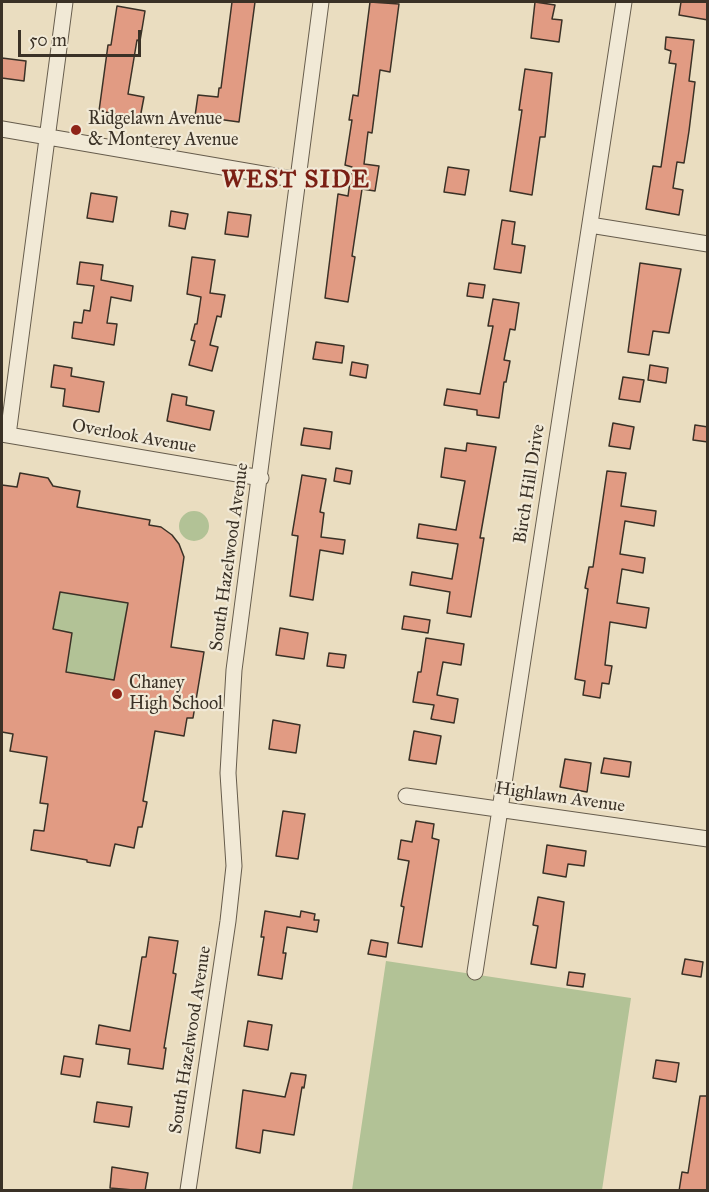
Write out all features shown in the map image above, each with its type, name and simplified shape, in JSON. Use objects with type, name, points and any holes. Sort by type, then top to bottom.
[{"type":"street","points":[[4,434],[65,2]]},
{"type":"street","name":"South Hazelwood Avenue","points":[[188,1191],[234,866],[228,773],[234,670],[261,478],[321,2]]},
{"type":"street","name":"Birch Hill Drive","points":[[475,972],[624,2]]},
{"type":"street","points":[[2,129],[298,180]]},
{"type":"street","points":[[590,225],[708,244]]},
{"type":"street","name":"Overlook Avenue","points":[[4,434],[261,478]]},
{"type":"street","name":"Highlawn Avenue","points":[[406,796],[708,839]]},
{"type":"green space","points":[[194,511],[205,515],[209,526],[205,537],[194,541],[183,537],[179,526],[183,515]]},
{"type":"green space","points":[[60,592],[128,603],[114,680],[66,672],[72,633],[53,629]]},
{"type":"green space","points":[[386,961],[631,998],[602,1190],[352,1190]]},
{"type":"building","points":[[232,2],[255,2],[239,122],[195,116],[198,95],[218,97],[219,88],[221,88]]},
{"type":"building","points":[[370,2],[399,4],[390,72],[380,70],[372,133],[368,132],[364,164],[379,166],[375,191],[362,189],[348,302],[325,298],[338,194],[348,196],[352,167],[345,165],[352,120],[349,120],[353,95],[358,96]]},
{"type":"building","points":[[535,2],[555,5],[552,19],[562,20],[559,42],[531,38]]},
{"type":"building","points":[[681,2],[708,2],[708,20],[679,15]]},
{"type":"building","points":[[117,6],[145,11],[140,41],[137,40],[128,94],[144,97],[140,118],[99,111],[108,45],[111,45]]},
{"type":"building","points":[[666,37],[694,40],[689,81],[695,82],[689,131],[684,163],[677,162],[673,188],[683,190],[679,215],[646,209],[653,166],[661,167],[676,64],[669,63],[671,51],[665,49]]},
{"type":"building","points":[[2,58],[26,61],[24,81],[2,78]]},
{"type":"building","points":[[525,69],[552,73],[545,137],[540,137],[532,195],[510,191],[522,110],[519,110]]},
{"type":"building","points":[[448,167],[469,170],[465,195],[444,192]]},
{"type":"building","points":[[91,193],[117,197],[113,222],[87,218]]},
{"type":"building","points":[[171,211],[188,214],[185,229],[169,226]]},
{"type":"building","points":[[228,212],[251,215],[248,237],[225,234]]},
{"type":"building","points":[[502,220],[515,222],[512,244],[525,246],[521,273],[494,269]]},
{"type":"building","points":[[192,257],[215,260],[210,293],[225,295],[221,317],[217,316],[210,345],[218,347],[212,371],[189,365],[195,341],[191,340],[195,324],[197,324],[201,297],[187,294]]},
{"type":"building","points":[[80,262],[103,265],[101,280],[133,286],[131,301],[111,297],[107,323],[117,324],[114,345],[72,338],[74,322],[82,323],[84,310],[90,311],[94,286],[77,284]]},
{"type":"building","points":[[640,263],[681,269],[669,333],[653,331],[649,355],[628,352]]},
{"type":"building","points":[[469,283],[485,285],[483,298],[467,296]]},
{"type":"building","points":[[493,299],[519,303],[515,330],[510,329],[504,360],[510,361],[506,382],[504,382],[499,418],[477,415],[477,410],[444,405],[447,389],[480,394],[493,326],[488,326]]},
{"type":"building","points":[[316,342],[344,346],[342,363],[313,359]]},
{"type":"building","points":[[352,362],[368,365],[366,378],[350,375]]},
{"type":"building","points":[[54,365],[72,368],[71,376],[104,382],[99,412],[63,406],[65,389],[51,387]]},
{"type":"building","points":[[650,365],[668,368],[666,383],[648,380]]},
{"type":"building","points":[[623,377],[644,380],[640,402],[619,399]]},
{"type":"building","points":[[172,394],[187,397],[186,405],[214,411],[210,430],[167,421]]},
{"type":"building","points":[[613,423],[634,427],[630,449],[609,446]]},
{"type":"building","points":[[695,425],[708,427],[708,442],[693,440]]},
{"type":"building","points":[[304,428],[332,432],[330,449],[301,445]]},
{"type":"building","points":[[467,443],[496,447],[480,538],[484,538],[471,617],[447,613],[450,592],[410,585],[412,572],[452,579],[458,544],[417,538],[419,524],[456,530],[465,481],[441,477],[445,448],[466,451]]},
{"type":"building","points":[[336,468],[352,471],[350,484],[334,481]]},
{"type":"building","points":[[607,471],[626,473],[621,506],[656,511],[654,526],[625,521],[620,554],[645,558],[643,573],[622,569],[617,603],[649,608],[646,628],[610,622],[605,665],[612,666],[609,684],[602,683],[600,698],[583,695],[585,681],[575,679],[588,589],[585,588],[589,567],[593,567]]},
{"type":"building","points":[[20,473],[48,478],[53,486],[80,491],[77,507],[150,520],[149,525],[161,527],[172,535],[179,544],[184,557],[171,647],[204,652],[193,718],[187,718],[184,736],[155,731],[143,801],[147,802],[142,827],[138,827],[134,848],[115,844],[110,866],[31,850],[34,830],[44,831],[48,804],[40,803],[47,757],[10,751],[13,734],[2,732],[2,485],[17,487]],"holes":[[[60,592],[128,603],[114,680],[66,672],[72,633],[53,629]]]},
{"type":"building","points":[[302,475],[326,479],[320,512],[324,513],[321,537],[345,540],[343,554],[320,550],[313,600],[290,596],[298,536],[292,535]]},
{"type":"building","points":[[404,616],[430,620],[428,633],[402,629]]},
{"type":"building","points":[[280,628],[308,633],[304,659],[276,655]]},
{"type":"building","points":[[426,638],[464,644],[461,665],[443,662],[437,695],[458,699],[454,723],[431,719],[434,705],[413,702],[418,672],[421,672]]},
{"type":"building","points":[[329,653],[346,655],[344,668],[327,666]]},
{"type":"building","points":[[273,720],[300,725],[296,753],[269,749]]},
{"type":"building","points":[[414,731],[441,736],[436,764],[409,760]]},
{"type":"building","points":[[604,758],[631,762],[629,777],[601,773]]},
{"type":"building","points":[[565,759],[591,763],[587,792],[560,787]]},
{"type":"building","points":[[283,811],[305,814],[298,859],[276,856]]},
{"type":"building","points":[[416,821],[434,824],[432,838],[439,840],[422,947],[398,943],[404,907],[401,906],[409,861],[398,859],[401,840],[412,842]]},
{"type":"building","points":[[547,845],[586,851],[584,866],[568,864],[566,877],[543,873]]},
{"type":"building","points":[[538,897],[564,902],[556,968],[531,964],[538,926],[533,925]]},
{"type":"building","points":[[265,911],[300,917],[301,911],[315,914],[314,920],[319,920],[317,932],[287,927],[282,979],[258,975],[264,937],[261,937]]},
{"type":"building","points":[[149,937],[178,941],[173,973],[176,974],[164,1048],[166,1048],[163,1069],[128,1064],[130,1049],[96,1044],[99,1025],[130,1031],[142,957],[146,957]]},
{"type":"building","points":[[371,940],[388,943],[386,957],[368,954]]},
{"type":"building","points":[[685,959],[703,962],[701,977],[682,974]]},
{"type":"building","points":[[569,972],[585,974],[583,987],[567,985]]},
{"type":"building","points":[[248,1021],[272,1025],[268,1050],[244,1046]]},
{"type":"building","points":[[64,1056],[83,1059],[80,1077],[61,1074]]},
{"type":"building","points":[[656,1060],[679,1063],[676,1082],[653,1078]]},
{"type":"building","points":[[291,1073],[306,1075],[294,1135],[263,1130],[260,1153],[236,1148],[243,1090],[285,1097]]},
{"type":"building","points":[[700,1096],[708,1096],[708,1191],[679,1191],[682,1172],[688,1173]]},
{"type":"building","points":[[97,1102],[132,1107],[129,1127],[94,1122]]},
{"type":"building","points":[[112,1167],[148,1173],[145,1191],[110,1188]]},
{"type":"place","name":"Ridgelawn Avenue & Monterey Avenue","points":[[76,130]]},
{"type":"place","name":"Chaney High School","points":[[117,694]]},
{"type":"district","name":"WEST SIDE","points":[[296,181]]}]
